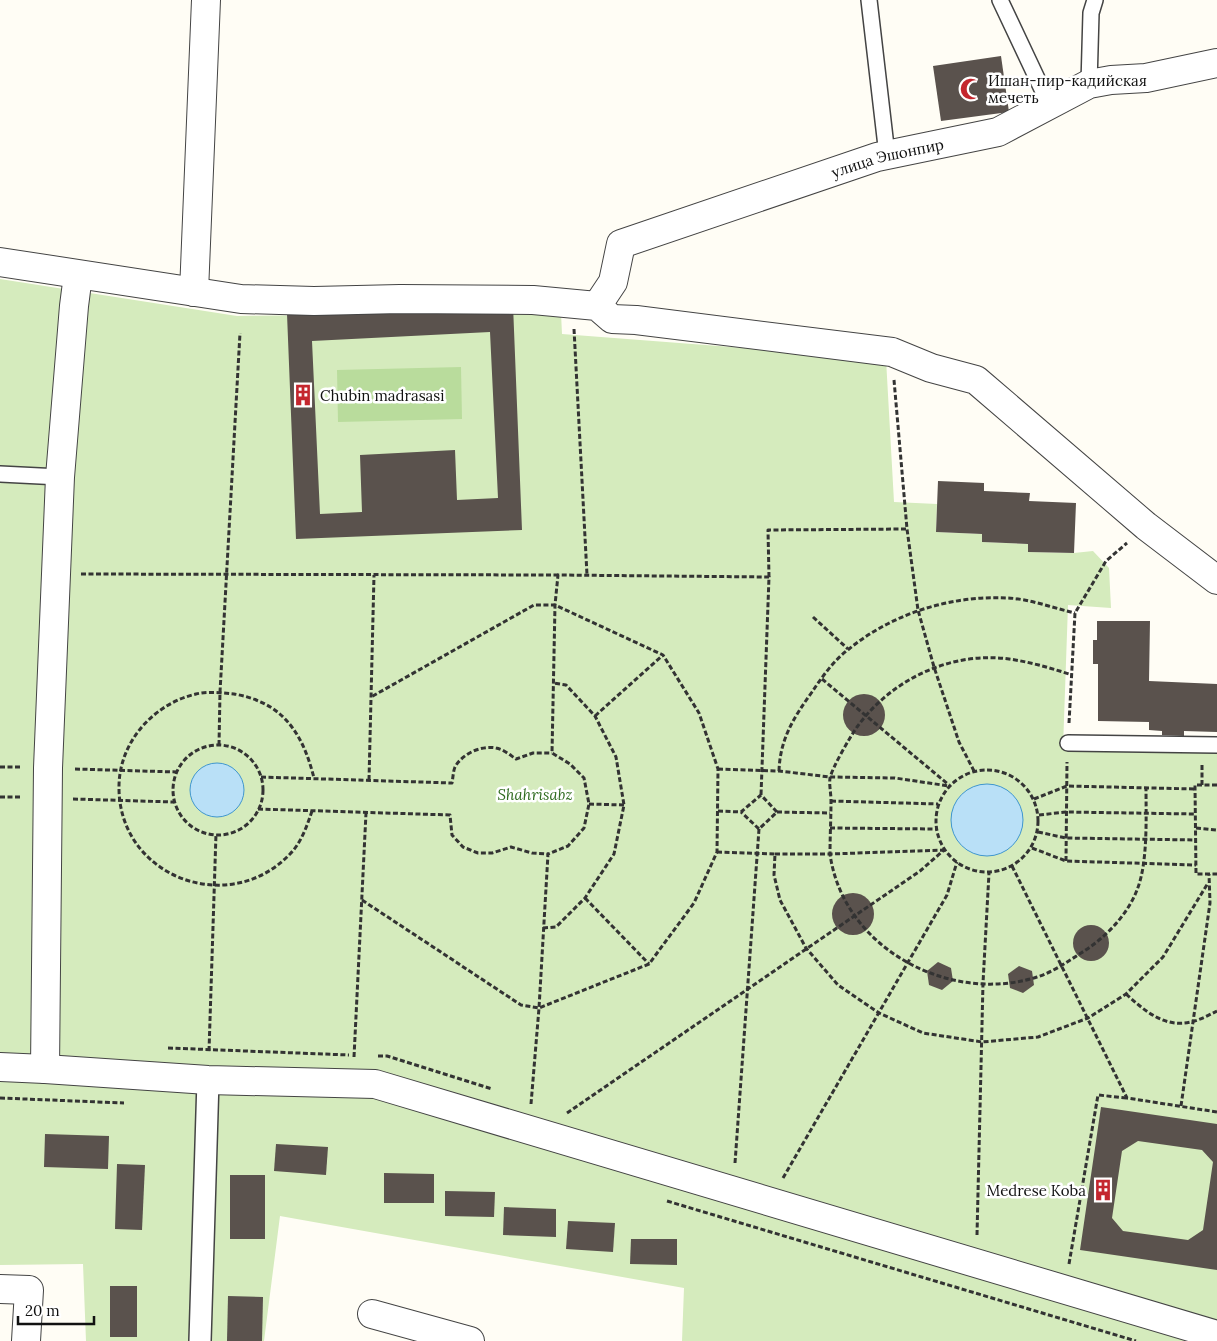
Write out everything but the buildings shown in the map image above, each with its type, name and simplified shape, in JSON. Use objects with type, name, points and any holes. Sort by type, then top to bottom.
[{"type":"street","points":[[194,292],[206,0]]},
{"type":"street","name":"улица Эшонпир","points":[[588,306],[613,282],[621,244],[887,155],[998,132],[1089,84],[1111,80],[1146,78],[1217,63]]},
{"type":"street","points":[[0,262],[241,300],[533,300],[588,306],[612,319],[636,320],[892,352],[931,368],[976,380],[1146,526],[1217,580]]},
{"type":"street","points":[[45,1069],[48,768],[56,573],[60,477],[78,275]]},
{"type":"street","points":[[0,1068],[45,1069],[208,1080],[375,1084],[1217,1335]]},
{"type":"street","points":[[200,1341],[208,1080]]},
{"type":"street","points":[[0,1289],[29,1290],[26,1341]]},
{"type":"street","points":[[372,1314],[470,1341]]},
{"type":"lane","points":[[869,0],[887,155]]},
{"type":"lane","points":[[1000,0],[1049,104]]},
{"type":"lane","points":[[1089,84],[1091,13],[1095,0]]},
{"type":"lane","points":[[0,474],[60,477]]},
{"type":"lane","points":[[1068,743],[1217,745]]},
{"type":"path","points":[[587,575],[574,325],[588,306]]},
{"type":"path","points":[[218,745],[240,333]]},
{"type":"path","points":[[892,352],[898,444],[918,610],[934,667],[959,742],[974,771]]},
{"type":"path","points":[[1066,861],[1068,743],[1075,613],[1106,561],[1146,526]]},
{"type":"path","points":[[777,812],[761,795],[769,577],[768,530],[907,529]]},
{"type":"path","points":[[56,573],[769,577]]},
{"type":"path","points":[[369,780],[374,575]]},
{"type":"path","points":[[552,753],[555,605],[558,575]]},
{"type":"path","points":[[779,771],[779,758],[792,721],[822,678],[848,649],[878,628],[918,610],[964,599],[1009,598],[1075,613]]},
{"type":"path","points":[[362,900],[521,1005],[539,1008],[649,964],[694,903],[717,852],[718,769],[700,713],[663,655],[555,605],[534,605],[371,697]]},
{"type":"path","points":[[813,617],[848,649]]},
{"type":"path","points":[[594,716],[663,655]]},
{"type":"path","points":[[1072,674],[1046,666],[1007,659],[969,659],[934,667],[917,674],[886,695],[866,715],[850,737],[830,777],[830,854],[833,870],[854,915],[862,926],[880,943],[906,963],[925,972],[956,981],[983,983],[1005,983],[1038,977],[1060,966],[1098,942],[1120,919],[1138,889],[1145,839],[1146,788]]},
{"type":"path","points":[[822,678],[950,786]]},
{"type":"path","points":[[543,928],[556,927],[585,898],[614,854],[624,805],[616,757],[594,716],[566,685],[553,683]]},
{"type":"path","points":[[312,811],[306,830],[290,854],[268,871],[244,882],[215,886],[194,884],[170,874],[148,859],[132,838],[122,814],[119,787],[121,770],[133,737],[150,717],[172,702],[197,694],[220,692],[247,696],[272,708],[293,728],[307,751],[314,778]]},
{"type":"path","points":[[211,745],[218,745],[226,745],[240,750],[252,760],[258,768],[261,799],[258,809],[247,824],[235,831],[216,834],[195,828],[184,819],[174,802],[174,782],[177,772],[185,759],[196,750],[211,745]]},
{"type":"path","points":[[258,809],[450,815],[452,834],[463,847],[478,853],[492,853],[511,847],[532,853],[548,854],[568,846],[584,828],[589,804],[584,778],[570,764],[552,753],[533,753],[516,759],[495,747],[479,748],[464,756],[455,768],[452,783],[260,777]]},
{"type":"path","points":[[0,767],[177,772]]},
{"type":"path","points":[[718,769],[779,771],[830,777],[895,778],[950,786]]},
{"type":"path","points":[[974,771],[1002,771],[1015,777],[1026,787],[1034,799],[1039,815],[1038,832],[1032,848],[1023,858],[1001,871],[989,873],[972,870],[957,862],[945,850],[936,830],[938,804],[943,794],[960,777],[974,771]]},
{"type":"path","points":[[1217,785],[1195,785],[1196,874],[1217,874]]},
{"type":"path","points":[[1034,799],[1067,786],[1195,789]]},
{"type":"path","points":[[741,812],[761,795]]},
{"type":"path","points":[[0,797],[174,802]]},
{"type":"path","points":[[831,801],[938,804]]},
{"type":"path","points":[[589,804],[624,805]]},
{"type":"path","points":[[718,811],[741,812],[759,829]]},
{"type":"path","points":[[735,1163],[759,829],[777,812],[830,813]]},
{"type":"path","points":[[1039,815],[1066,812],[1196,814]]},
{"type":"path","points":[[353,1083],[366,813]]},
{"type":"path","points":[[830,828],[936,830]]},
{"type":"path","points":[[1196,828],[1217,830]]},
{"type":"path","points":[[1038,832],[1066,838],[1196,840]]},
{"type":"path","points":[[208,1080],[216,834]]},
{"type":"path","points":[[1032,848],[1066,861],[1196,865]]},
{"type":"path","points":[[717,852],[830,854],[945,850]]},
{"type":"path","points":[[568,1113],[920,871],[945,850]]},
{"type":"path","points":[[529,1130],[539,1008],[548,854]]},
{"type":"path","points":[[775,854],[774,875],[780,900],[806,948],[838,985],[879,1013],[923,1033],[982,1042],[1038,1037],[1088,1018],[1126,994],[1163,957],[1208,883]]},
{"type":"path","points":[[783,1178],[947,895],[957,862]]},
{"type":"path","points":[[1012,866],[1127,1098]]},
{"type":"path","points":[[977,1235],[983,983],[989,873]]},
{"type":"path","points":[[1181,1106],[1210,903],[1209,874]]},
{"type":"path","points":[[585,898],[649,964]]},
{"type":"path","points":[[1126,994],[1146,1012],[1164,1022],[1192,1022],[1217,1011]]},
{"type":"path","points":[[1054,1318],[1070,1261],[1098,1095],[1217,1112]]},
{"type":"path","points":[[0,1098],[128,1103]]},
{"type":"path","points":[[665,1201],[1136,1341]]},
{"type":"green space","name":"Shahrisabz","points":[[0,279],[237,316],[561,313],[562,334],[886,359],[894,502],[937,504],[936,532],[982,534],[982,542],[1028,544],[1028,552],[1074,553],[1093,551],[1109,568],[1111,608],[1068,605],[1063,748],[1217,753],[1217,1341],[682,1341],[684,1288],[280,1216],[264,1341],[86,1341],[83,1264],[0,1265]]},
{"type":"green space","points":[[461,367],[462,419],[338,422],[337,370]]},
{"type":"water","points":[[217,763],[227,765],[236,771],[242,780],[244,790],[242,800],[236,809],[227,815],[217,817],[207,815],[198,809],[192,800],[190,790],[192,780],[198,771],[207,765]]},
{"type":"water","points":[[987,784],[1001,787],[1013,794],[1020,806],[1023,820],[1020,834],[1013,846],[1001,853],[987,856],[973,853],[961,846],[954,834],[951,820],[954,806],[961,794],[973,787]]},
{"type":"place","name":"Ишан-пир-кадийская мечеть","points":[[971,89]]},
{"type":"place","name":"Chubin madrasasi","points":[[303,395]]},
{"type":"place","name":"Medrese Koba","points":[[1103,1190]]}]
